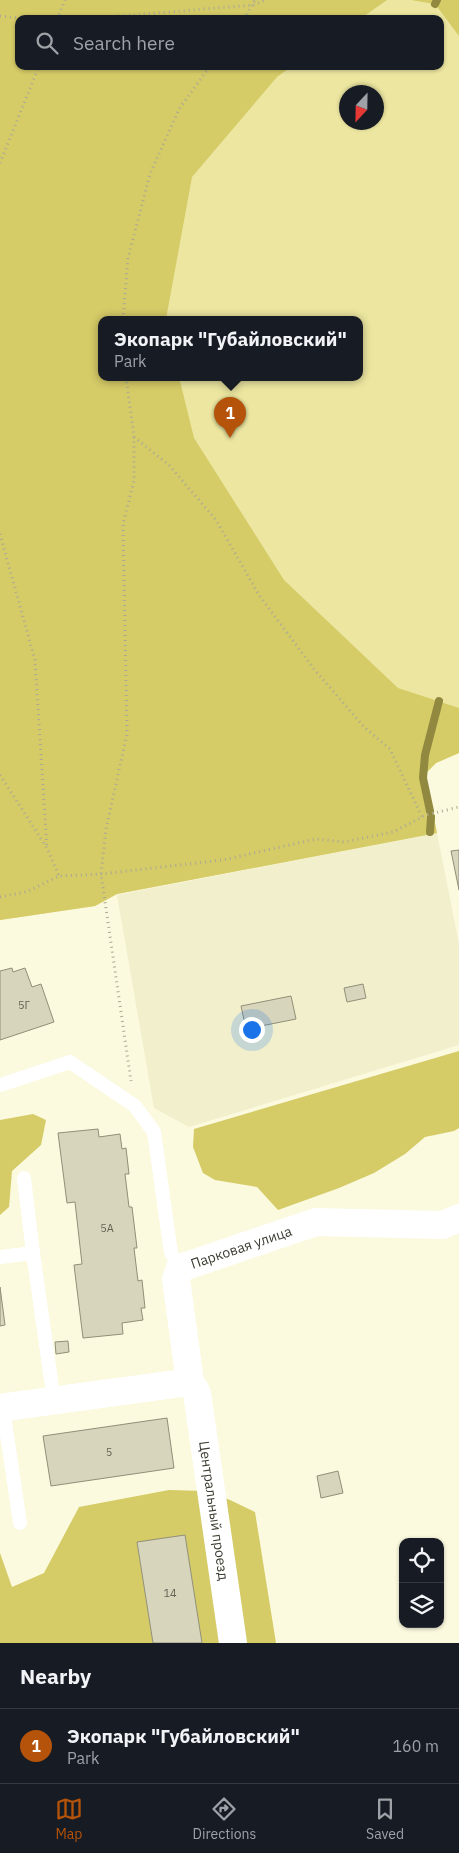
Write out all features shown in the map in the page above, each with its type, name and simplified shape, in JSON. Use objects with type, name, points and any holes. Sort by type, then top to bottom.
[{"type":"street","name":"Парковая улица","points":[[190,1382],[176,1279],[180,1268],[316,1222],[451,1222]]},
{"type":"street","points":[[1,1408],[190,1382]]},
{"type":"street","name":"Центральный проезд","points":[[190,1382],[197,1393],[233,1643]]},
{"type":"lane","points":[[0,1085],[70,1062],[135,1106],[154,1132],[171,1253],[180,1268]]},
{"type":"lane","points":[[24,1178],[54,1401]]},
{"type":"lane","points":[[0,1257],[33,1253]]},
{"type":"lane","points":[[1,1408],[20,1522]]},
{"type":"path","points":[[59,15],[65,0]]},
{"type":"path","points":[[247,15],[255,0]]},
{"type":"path","points":[[132,15],[253,5],[265,0]]},
{"type":"path","points":[[0,16],[15,17]]},
{"type":"path","points":[[0,163],[36,70]]},
{"type":"path","points":[[123,316],[128,258],[150,174],[179,109],[207,70]]},
{"type":"path","points":[[127,381],[134,436],[134,481],[123,524],[127,734],[106,829],[101,874],[135,1106]]},
{"type":"path","points":[[134,436],[170,465],[216,520],[259,595],[314,669],[364,726],[390,749],[422,817]]},
{"type":"path","points":[[0,534],[35,660],[47,848]]},
{"type":"path","points":[[0,775],[47,848],[59,876]]},
{"type":"path","points":[[0,896],[26,892],[59,876],[101,874],[223,860],[316,839],[344,842],[393,832],[422,817],[459,807]]},
{"type":"shaded area","points":[[0,0],[459,0],[459,753],[436,763],[425,774],[437,833],[117,894],[95,906],[0,920]]},
{"type":"shaded area","points":[[0,0],[387,0],[366,15],[15,15],[15,70],[287,70],[277,77],[192,177],[167,316],[98,316],[98,381],[180,381],[194,438],[284,580],[398,688],[459,708],[459,753],[436,763],[425,774],[437,833],[117,894],[95,906],[0,920]]},
{"type":"shaded area","points":[[411,0],[459,0],[459,36],[444,15],[435,4]]},
{"type":"shaded area","points":[[437,833],[459,944],[459,1045],[189,1127],[154,1108],[117,895]]},
{"type":"shaded area","points":[[459,1051],[459,1128],[454,1131],[425,1137],[405,1154],[374,1173],[278,1210],[257,1187],[215,1180],[203,1173],[193,1147],[194,1129]]},
{"type":"shaded area","points":[[33,1114],[46,1120],[41,1145],[12,1171],[9,1207],[0,1215],[0,1120]]},
{"type":"shaded area","points":[[169,1490],[205,1491],[255,1512],[276,1643],[202,1643],[185,1535],[137,1543],[153,1643],[0,1643],[0,1553],[12,1587],[44,1573],[79,1507]]},
{"type":"building","points":[[459,850],[459,890],[451,851]]},
{"type":"building","points":[[12,968],[13,972],[25,968],[32,987],[41,984],[54,1022],[0,1040],[0,971]]},
{"type":"building","points":[[363,984],[366,998],[347,1002],[344,988]]},
{"type":"building","points":[[291,996],[296,1019],[246,1029],[241,1006]]},
{"type":"building","points":[[98,1129],[99,1137],[120,1134],[122,1149],[126,1148],[129,1174],[125,1174],[129,1207],[132,1207],[137,1248],[134,1248],[138,1281],[142,1280],[145,1308],[141,1308],[143,1320],[122,1323],[123,1334],[83,1338],[74,1265],[82,1264],[75,1202],[67,1203],[58,1133]]},
{"type":"building","points":[[0,1287],[5,1325],[0,1326]]},
{"type":"building","points":[[68,1341],[69,1352],[56,1354],[55,1342]]},
{"type":"building","points":[[167,1418],[174,1468],[51,1486],[43,1436]]},
{"type":"building","points":[[338,1471],[343,1493],[321,1498],[317,1476]]},
{"type":"building","points":[[185,1535],[202,1643],[153,1643],[137,1542]]},
{"type":"waterway","points":[[435,4],[437,0]]},
{"type":"waterway","points":[[430,811],[423,778],[425,755],[439,701]]},
{"type":"waterway","points":[[430,832],[431,817]]},
{"type":"place","name":"Экопарк \"Губайловский\"","points":[[230,438]]}]
